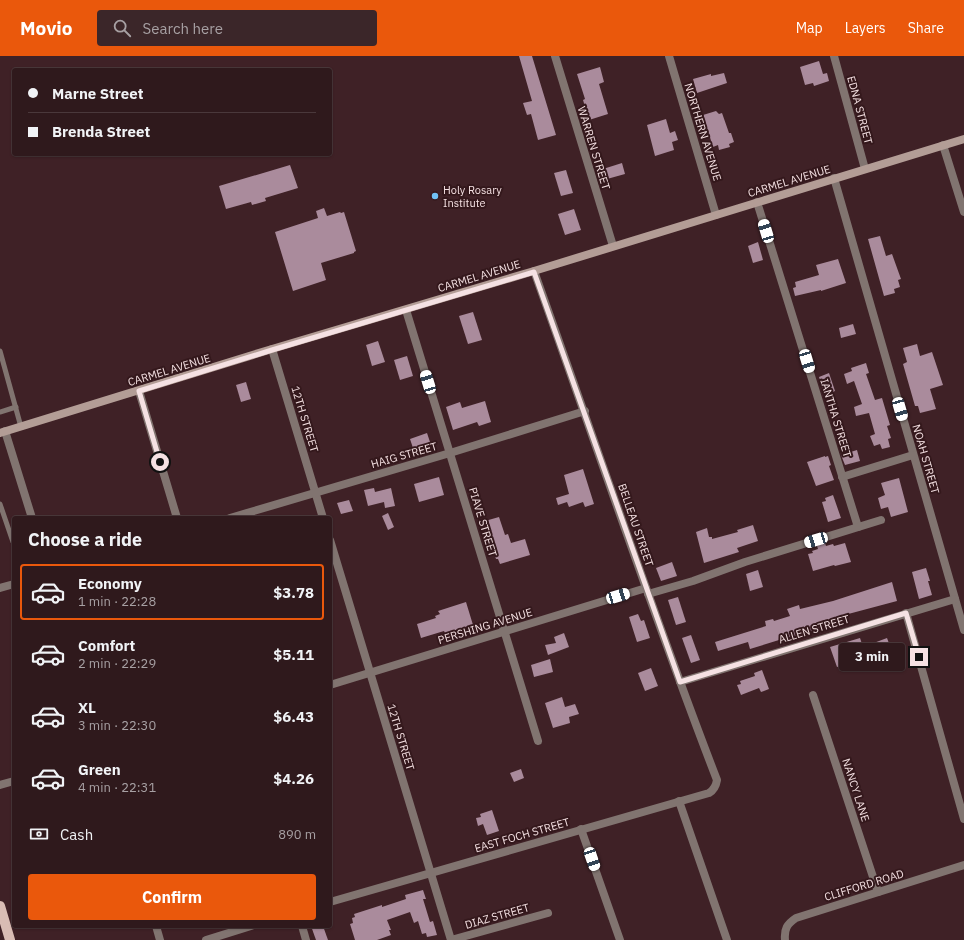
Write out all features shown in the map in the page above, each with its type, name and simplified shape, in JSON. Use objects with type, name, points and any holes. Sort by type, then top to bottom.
[{"type":"main road","name":"CARMEL AVENUE","points":[[2,432],[534,272],[613,246],[964,139]]},
{"type":"main road","points":[[0,909],[10,940]]},
{"type":"street","name":"WARREN STREET","points":[[555,56],[613,246]]},
{"type":"street","name":"NORTHERN AVENUE","points":[[669,56],[716,215]]},
{"type":"street","name":"EDNA STREET","points":[[834,56],[865,169]]},
{"type":"street","points":[[943,145],[964,212]]},
{"type":"street","name":"NOAH STREET","points":[[834,178],[964,630]]},
{"type":"street","name":"IANTHA STREET","points":[[757,202],[858,527]]},
{"type":"street","name":"BELLEAU STREET","points":[[534,272],[585,411],[647,591],[717,780],[716,785]]},
{"type":"street","name":"PIAVE STREET","points":[[406,310],[538,741]]},
{"type":"street","name":"12TH STREET","points":[[272,350],[322,516]]},
{"type":"street","points":[[139,391],[176,516]]},
{"type":"street","name":"HAIG STREET","points":[[237,516],[450,453],[585,411]]},
{"type":"street","points":[[2,432],[31,516]]},
{"type":"street","points":[[842,477],[913,455]]},
{"type":"street","name":"PERSHING AVENUE","points":[[332,684],[505,631],[647,591],[693,582],[745,562],[881,520]]},
{"type":"street","name":"12TH STREET","points":[[332,547],[451,940]]},
{"type":"street","points":[[0,588],[12,585]]},
{"type":"street","name":"ALLEN STREET","points":[[680,682],[955,598]]},
{"type":"street","points":[[906,613],[964,819]]},
{"type":"street","name":"NANCY LANE","points":[[813,695],[878,892]]},
{"type":"street","points":[[0,785],[12,782]]},
{"type":"street","name":"EAST FOCH STREET","points":[[332,901],[708,793],[713,790],[716,785]]},
{"type":"street","points":[[679,801],[728,940]]},
{"type":"street","points":[[581,829],[620,940]]},
{"type":"street","name":"CLIFFORD ROAD","points":[[785,940],[784,932],[786,926],[796,918],[964,866]]},
{"type":"street","name":"DIAZ STREET","points":[[451,940],[548,913]]},
{"type":"street","points":[[157,928],[160,940]]},
{"type":"street","points":[[206,940],[245,928]]},
{"type":"street","points":[[303,928],[306,940]]},
{"type":"lane","points":[[0,351],[21,427]]},
{"type":"lane","points":[[0,412],[16,407]]},
{"type":"lane","points":[[0,504],[12,539]]},
{"type":"building","points":[[519,56],[532,56],[556,135],[538,140],[531,114],[527,115],[523,103],[532,101]]},
{"type":"building","points":[[819,61],[823,74],[827,73],[829,81],[814,86],[813,83],[805,85],[800,67]]},
{"type":"building","points":[[600,67],[604,82],[599,84],[608,114],[589,120],[583,100],[585,99],[577,74]]},
{"type":"building","points":[[724,73],[727,83],[697,93],[693,79],[711,74],[711,76]]},
{"type":"building","points":[[716,111],[719,114],[722,113],[734,142],[729,144],[730,147],[719,150],[718,145],[713,147],[703,115]]},
{"type":"building","points":[[666,119],[670,133],[675,131],[678,140],[672,142],[674,150],[655,156],[647,125]]},
{"type":"building","points":[[622,163],[625,174],[607,179],[603,169]]},
{"type":"building","points":[[290,165],[298,188],[265,198],[266,201],[252,205],[251,202],[226,209],[219,186]]},
{"type":"building","points":[[566,170],[573,193],[561,196],[554,173]]},
{"type":"building","points":[[324,208],[327,216],[344,212],[356,251],[354,253],[321,263],[326,280],[293,291],[275,232],[318,218],[316,211]]},
{"type":"building","points":[[574,209],[581,230],[565,235],[558,214]]},
{"type":"building","points":[[880,236],[886,256],[892,254],[901,279],[898,280],[900,287],[894,289],[895,293],[884,296],[868,239]]},
{"type":"building","points":[[758,242],[763,260],[753,263],[748,246]]},
{"type":"building","points":[[838,259],[846,283],[821,291],[795,296],[793,288],[796,287],[795,282],[819,275],[816,265]]},
{"type":"building","points":[[473,312],[482,340],[468,344],[459,316]]},
{"type":"building","points":[[853,324],[856,334],[841,338],[839,328]]},
{"type":"building","points":[[378,341],[385,362],[372,366],[366,345]]},
{"type":"building","points":[[917,344],[920,356],[932,352],[943,385],[930,389],[936,409],[920,413],[918,406],[915,406],[903,364],[907,362],[903,348]]},
{"type":"building","points":[[407,356],[413,376],[400,380],[394,360]]},
{"type":"building","points":[[866,363],[869,373],[866,374],[875,400],[882,398],[890,425],[887,426],[891,438],[888,439],[890,447],[882,449],[880,444],[874,446],[870,436],[875,434],[869,413],[856,416],[854,407],[862,404],[854,381],[847,384],[844,374],[852,371],[851,368]]},
{"type":"building","points":[[829,373],[835,391],[825,395],[819,377]]},
{"type":"building","points":[[246,382],[251,399],[241,402],[236,385]]},
{"type":"building","points":[[485,401],[491,422],[479,426],[477,422],[453,430],[446,407],[460,402],[462,408]]},
{"type":"building","points":[[427,433],[430,442],[428,443],[429,446],[414,451],[410,439]]},
{"type":"building","points":[[857,450],[860,461],[845,465],[841,455]]},
{"type":"building","points":[[828,456],[831,465],[829,466],[834,480],[816,486],[807,462]]},
{"type":"building","points":[[583,469],[594,504],[585,507],[583,502],[569,507],[567,502],[558,505],[556,498],[569,494],[564,475]]},
{"type":"building","points":[[439,477],[444,495],[419,502],[414,484]]},
{"type":"building","points":[[899,478],[908,512],[891,517],[888,507],[881,509],[878,498],[885,495],[881,483]]},
{"type":"building","points":[[374,488],[375,492],[391,488],[395,506],[385,508],[384,502],[368,506],[364,490]]},
{"type":"building","points":[[833,495],[841,518],[828,522],[822,502],[826,501],[825,498]]},
{"type":"building","points":[[349,500],[353,511],[341,514],[337,503]]},
{"type":"building","points":[[388,513],[394,527],[388,530],[382,516]]},
{"type":"building","points":[[499,517],[505,535],[508,534],[511,543],[525,539],[530,555],[500,564],[498,559],[496,559],[488,533],[486,533],[483,524],[486,523],[485,521]]},
{"type":"building","points":[[753,525],[758,541],[737,548],[739,552],[704,563],[696,532],[707,528],[709,537],[712,537],[712,539],[738,532],[737,530]]},
{"type":"building","points":[[825,543],[826,546],[833,544],[834,546],[845,543],[851,562],[813,571],[808,554],[813,553],[812,551],[818,549],[817,546]]},
{"type":"building","points":[[672,562],[677,576],[661,581],[656,568]]},
{"type":"building","points":[[926,568],[932,595],[919,599],[912,572]]},
{"type":"building","points":[[758,570],[763,587],[750,591],[746,574]]},
{"type":"building","points":[[892,582],[897,601],[837,617],[838,619],[818,626],[819,628],[779,641],[750,649],[748,642],[718,651],[715,642],[766,626],[765,621],[773,619],[774,621],[790,616],[787,609],[799,605],[800,609],[833,601]]},
{"type":"building","points":[[678,597],[686,622],[676,625],[668,600]]},
{"type":"building","points":[[466,602],[473,625],[445,633],[444,631],[421,638],[417,624],[436,618],[435,616],[440,614],[438,611]]},
{"type":"building","points":[[638,614],[641,621],[644,620],[650,638],[637,642],[629,617]]},
{"type":"building","points":[[564,633],[569,647],[548,655],[545,645],[556,643],[554,637]]},
{"type":"building","points":[[691,635],[700,660],[691,663],[682,638]]},
{"type":"building","points":[[860,638],[863,647],[887,638],[894,657],[858,668],[856,662],[837,667],[830,647]]},
{"type":"building","points":[[550,659],[553,672],[534,677],[531,665]]},
{"type":"building","points":[[651,668],[658,686],[645,691],[638,673]]},
{"type":"building","points":[[762,670],[769,689],[761,692],[759,688],[741,695],[737,685],[741,684],[740,681],[755,676],[754,673]]},
{"type":"building","points":[[562,697],[565,707],[575,704],[579,714],[569,717],[570,723],[553,728],[545,703]]},
{"type":"building","points":[[521,769],[524,778],[514,782],[510,773]]},
{"type":"building","points":[[492,810],[499,831],[487,835],[483,824],[478,826],[476,818],[481,817],[480,814]]},
{"type":"building","points":[[423,890],[426,899],[423,899],[430,922],[433,921],[437,935],[427,937],[426,933],[422,934],[418,921],[414,923],[410,912],[387,920],[391,930],[389,930],[391,935],[377,940],[355,940],[350,924],[353,923],[352,918],[355,917],[354,914],[406,899],[405,895]]},
{"type":"building","points":[[312,928],[324,928],[328,940],[316,940]]},
{"type":"place","name":"Holy Rosary Institute","points":[[435,196]]},
{"type":"route","points":[[160,462],[139,391],[534,272],[585,411],[680,682],[906,613],[919,657]]}]
